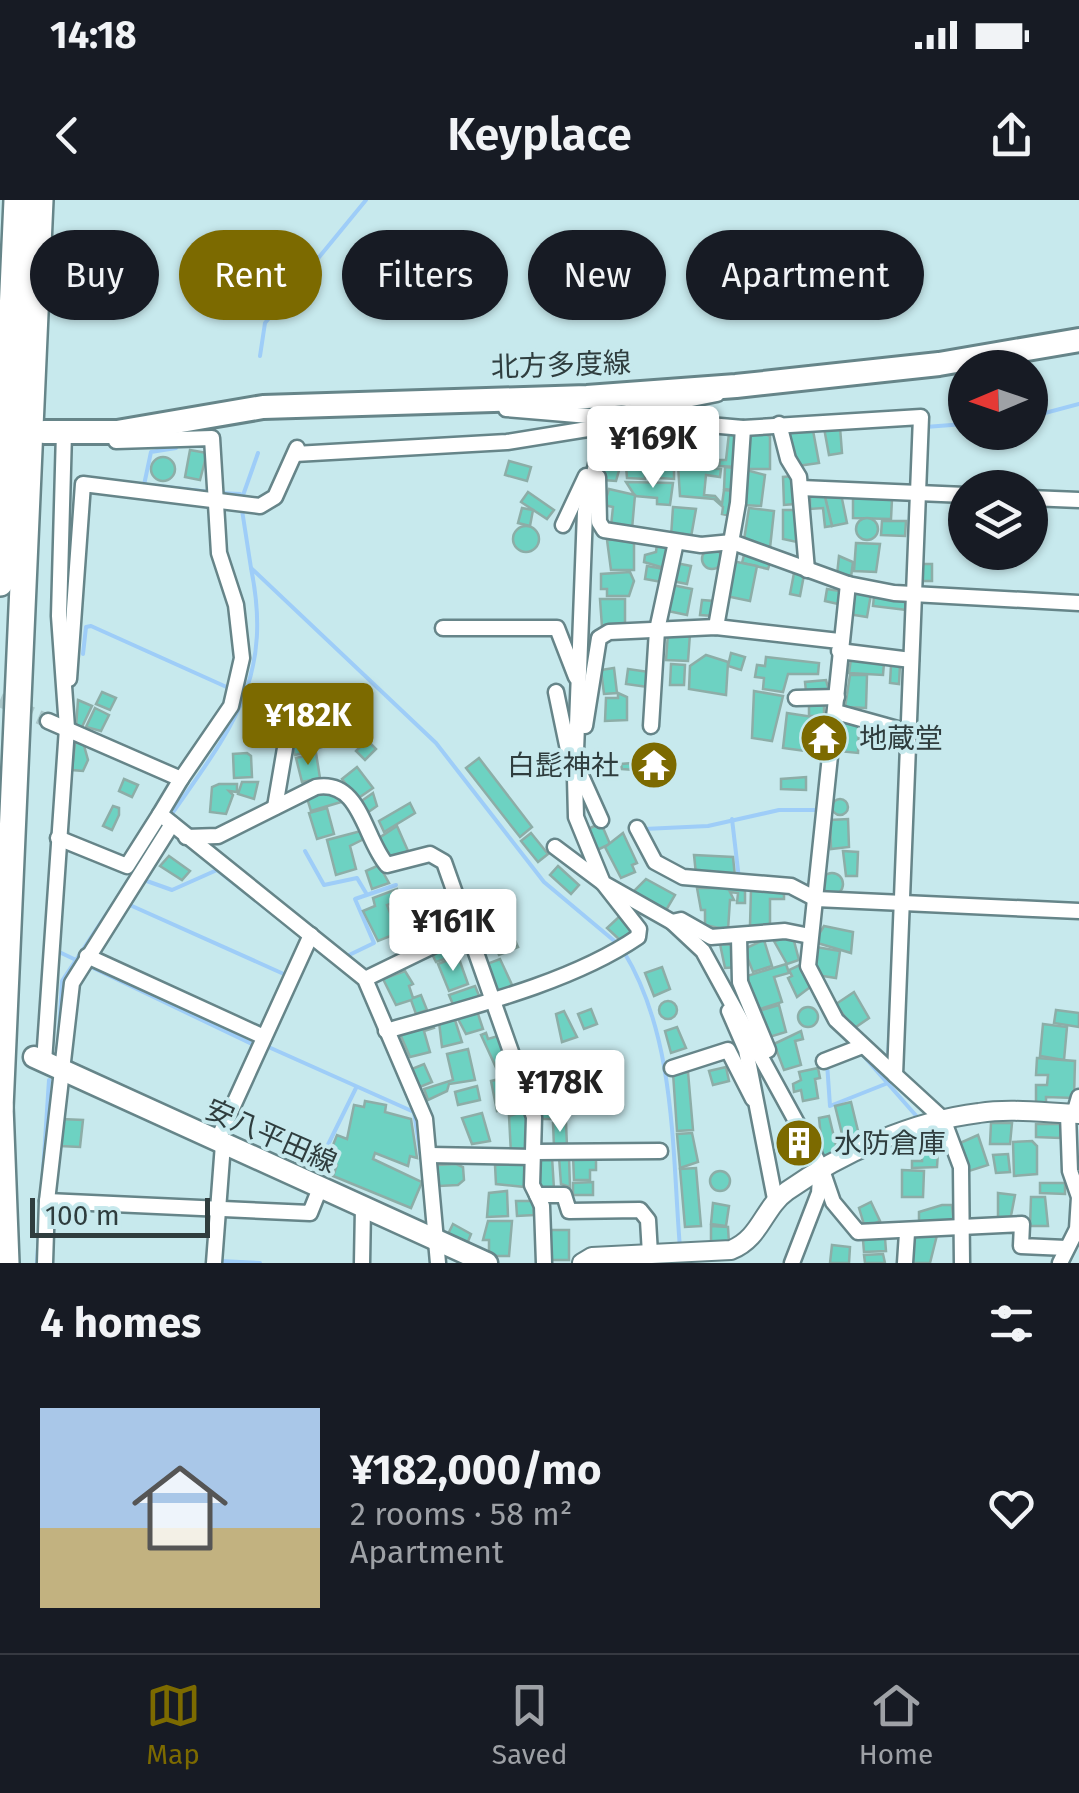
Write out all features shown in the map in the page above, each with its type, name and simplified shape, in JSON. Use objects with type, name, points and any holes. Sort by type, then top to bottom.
[{"type":"highway","points":[[6,1263],[0,1107],[20,377],[16,200]]},
{"type":"highway","points":[[0,584],[40,200]]},
{"type":"main road","name":"北方多度線","points":[[61,432],[117,432],[263,407],[453,398],[587,397],[736,386],[958,362],[1079,340]]},
{"type":"main road","name":"安八平田線","points":[[47,1063],[363,1208],[438,1252],[487,1263]]},
{"type":"street","points":[[64,689],[71,674],[83,484],[268,503],[296,451],[507,442],[702,400],[736,386]]},
{"type":"street","points":[[453,398],[494,409],[601,422],[744,428],[921,416],[895,1075]]},
{"type":"street","points":[[601,422],[598,494],[604,530],[676,542],[732,542],[848,584],[915,595],[1079,603]]},
{"type":"street","points":[[779,424],[801,488],[808,570]]},
{"type":"street","points":[[716,627],[732,542],[744,428]]},
{"type":"street","points":[[45,1263],[47,1063],[67,728],[59,616],[61,432],[116,442],[212,438],[218,553],[239,616],[242,658],[231,706],[181,780],[166,819],[72,984],[47,1063]]},
{"type":"street","points":[[563,525],[600,447]]},
{"type":"street","points":[[386,1031],[494,1000],[618,951],[638,937],[639,929],[603,882],[576,817],[574,778],[584,512],[594,463]]},
{"type":"street","points":[[801,488],[948,494]]},
{"type":"street","points":[[1048,499],[1079,500]]},
{"type":"street","points":[[650,726],[657,630],[676,542]]},
{"type":"street","points":[[848,584],[808,966],[826,1004],[860,1046],[944,1119],[961,1166],[962,1263]]},
{"type":"street","points":[[577,740],[584,733],[598,638],[609,632],[716,627],[911,660]]},
{"type":"street","points":[[443,628],[558,628],[578,680]]},
{"type":"street","points":[[556,692],[574,778]]},
{"type":"street","points":[[796,698],[836,704],[908,732]]},
{"type":"street","points":[[275,807],[290,718]]},
{"type":"street","points":[[48,720],[181,780]]},
{"type":"street","points":[[575,761],[601,820]]},
{"type":"street","points":[[186,837],[218,836],[316,788],[331,785],[345,792],[388,865],[430,854],[444,862],[534,1117],[533,1155],[537,1195],[542,1206],[544,1263]]},
{"type":"street","points":[[58,838],[126,866],[166,819]]},
{"type":"street","points":[[166,819],[365,979],[425,1120],[438,1252]]},
{"type":"street","points":[[637,828],[656,862],[683,877],[791,886],[816,899],[1079,911]]},
{"type":"street","points":[[556,847],[603,882],[672,922],[703,951],[821,1167],[832,1202],[858,1232],[907,1233],[1022,1224],[1021,1246],[1066,1248]]},
{"type":"street","points":[[672,922],[681,920],[711,937],[739,938],[785,931],[810,936]]},
{"type":"street","points":[[365,979],[468,929]]},
{"type":"street","points":[[214,1263],[220,1143],[311,934]]},
{"type":"street","points":[[739,938],[740,982],[772,1060],[772,1075]]},
{"type":"street","points":[[703,951],[746,1050],[775,1199]]},
{"type":"street","points":[[87,956],[264,1036]]},
{"type":"street","points":[[824,1061],[860,1046]]},
{"type":"street","points":[[672,1068],[728,1050],[751,1099],[758,1101]]},
{"type":"street","points":[[582,1263],[592,1257],[731,1250],[748,1243],[775,1199],[821,1167],[944,1119],[983,1112],[1075,1110],[1070,1170],[1079,1197],[1077,1229],[1060,1263]]},
{"type":"street","points":[[430,1155],[660,1151]]},
{"type":"street","points":[[792,1263],[820,1193],[821,1167]]},
{"type":"street","points":[[47,1201],[310,1213],[320,1188]]},
{"type":"street","points":[[537,1195],[564,1195],[569,1211],[640,1210],[648,1220],[650,1254]]},
{"type":"street","points":[[362,1263],[363,1208]]},
{"type":"street","points":[[904,1263],[907,1233]]},
{"type":"building","points":[[812,425],[819,463],[797,466],[786,427]]},
{"type":"building","points":[[840,427],[842,453],[829,455],[824,428]]},
{"type":"building","points":[[729,433],[736,433],[737,467],[719,466],[720,460],[726,460]]},
{"type":"building","points":[[748,434],[770,436],[770,469],[745,469]]},
{"type":"building","points":[[683,439],[704,440],[711,447],[703,467],[678,465]]},
{"type":"building","points":[[624,443],[649,444],[649,450],[644,450],[645,479],[627,478]]},
{"type":"building","points":[[190,450],[207,453],[200,480],[185,477]]},
{"type":"building","points":[[661,450],[674,451],[674,479],[659,478]]},
{"type":"building","points":[[163,457],[175,469],[163,481],[151,469]]},
{"type":"building","points":[[509,461],[531,467],[527,481],[505,475]]},
{"type":"building","points":[[604,465],[620,467],[616,481],[603,480]]},
{"type":"building","points":[[678,465],[721,469],[720,477],[706,475],[704,495],[715,496],[722,504],[724,490],[734,491],[731,516],[722,514],[723,507],[714,499],[680,496]]},
{"type":"building","points":[[725,467],[734,468],[734,490],[724,489]]},
{"type":"building","points":[[746,470],[765,475],[761,506],[742,505]]},
{"type":"building","points":[[793,476],[795,504],[784,505],[783,477]]},
{"type":"building","points":[[626,482],[673,483],[670,505],[657,504],[657,498],[635,496]]},
{"type":"building","points":[[609,489],[635,495],[632,529],[611,526],[613,507],[604,505]]},
{"type":"building","points":[[528,492],[554,510],[547,519],[521,502]]},
{"type":"building","points":[[841,494],[847,523],[832,526],[825,497]]},
{"type":"building","points":[[824,495],[832,526],[825,527],[823,508],[810,509],[810,496]]},
{"type":"building","points":[[853,498],[892,499],[891,519],[853,518]]},
{"type":"building","points":[[673,507],[696,509],[691,537],[671,537]]},
{"type":"building","points":[[522,508],[533,510],[530,526],[518,523]]},
{"type":"building","points":[[749,508],[774,511],[770,548],[744,540]]},
{"type":"building","points":[[783,510],[798,510],[797,542],[783,539]]},
{"type":"building","points":[[867,518],[875,521],[875,537],[867,540],[859,537],[856,529],[859,521]]},
{"type":"building","points":[[882,521],[906,521],[905,536],[881,535]]},
{"type":"building","points":[[526,526],[535,530],[539,539],[535,548],[526,552],[517,548],[513,539],[517,530]]},
{"type":"building","points":[[607,540],[634,541],[634,570],[611,570]]},
{"type":"building","points":[[856,543],[880,544],[876,572],[854,571]]},
{"type":"building","points":[[657,544],[668,545],[664,568],[644,562],[645,555],[656,552]]},
{"type":"building","points":[[712,549],[722,559],[712,569],[702,559]]},
{"type":"building","points":[[745,551],[771,560],[768,569],[742,563]]},
{"type":"building","points":[[839,556],[853,562],[851,577],[837,575]]},
{"type":"building","points":[[732,561],[757,566],[750,601],[726,596]]},
{"type":"building","points":[[676,563],[691,566],[687,584],[672,581]]},
{"type":"building","points":[[922,564],[932,564],[932,581],[921,581]]},
{"type":"building","points":[[647,566],[664,569],[662,582],[645,579]]},
{"type":"building","points":[[630,572],[634,581],[629,596],[607,596],[607,589],[601,589],[601,574]]},
{"type":"building","points":[[794,573],[804,575],[800,596],[790,594]]},
{"type":"building","points":[[672,585],[692,589],[687,615],[668,611]]},
{"type":"building","points":[[827,589],[840,591],[838,604],[825,601]]},
{"type":"building","points":[[852,591],[871,594],[867,617],[848,614]]},
{"type":"building","points":[[874,596],[905,600],[907,610],[873,606]]},
{"type":"building","points":[[600,599],[625,599],[625,627],[602,627]]},
{"type":"building","points":[[702,600],[714,601],[713,616],[700,615]]},
{"type":"building","points":[[668,633],[690,634],[688,661],[666,660]]},
{"type":"building","points":[[731,653],[745,657],[741,670],[728,666]]},
{"type":"building","points":[[706,655],[728,662],[726,695],[689,689],[690,666]]},
{"type":"building","points":[[766,657],[819,663],[818,674],[788,674],[783,692],[763,689],[764,678],[755,677],[757,665],[765,666]]},
{"type":"building","points":[[851,659],[884,663],[883,675],[849,673]]},
{"type":"building","points":[[671,664],[685,665],[684,685],[670,685]]},
{"type":"building","points":[[891,665],[900,665],[899,684],[890,683]]},
{"type":"building","points":[[614,668],[617,693],[604,694],[601,670]]},
{"type":"building","points":[[628,669],[649,672],[648,687],[626,684]]},
{"type":"building","points":[[850,675],[867,675],[866,708],[845,707]]},
{"type":"building","points":[[826,680],[829,691],[806,692],[805,682]]},
{"type":"building","points":[[754,691],[783,696],[772,741],[752,738]]},
{"type":"building","points":[[102,692],[116,698],[110,710],[96,704]]},
{"type":"building","points":[[618,693],[627,697],[627,720],[605,721],[606,698],[618,698]]},
{"type":"building","points":[[78,700],[92,706],[81,729],[76,727]]},
{"type":"building","points":[[809,702],[824,702],[824,716],[809,716]]},
{"type":"building","points":[[95,708],[109,715],[101,731],[86,727]]},
{"type":"building","points":[[787,713],[826,719],[823,727],[810,726],[806,751],[783,748]]},
{"type":"building","points":[[842,719],[859,724],[858,753],[837,751]]},
{"type":"building","points":[[251,722],[268,726],[268,746],[252,746]]},
{"type":"building","points":[[332,733],[335,743],[319,748],[316,738]]},
{"type":"building","points":[[313,738],[316,750],[295,755],[292,745]]},
{"type":"building","points":[[367,740],[376,749],[365,760],[356,751]]},
{"type":"building","points":[[83,742],[88,760],[83,771],[72,770],[75,743]]},
{"type":"building","points":[[316,753],[320,778],[302,782],[296,758]]},
{"type":"building","points":[[233,754],[251,756],[252,777],[234,778]]},
{"type":"building","points":[[661,755],[662,772],[622,769],[621,764],[645,762],[648,756]]},
{"type":"building","points":[[479,758],[532,827],[520,837],[466,768]]},
{"type":"building","points":[[357,767],[373,788],[357,799],[342,779]]},
{"type":"building","points":[[806,777],[806,790],[781,789],[781,779]]},
{"type":"building","points":[[124,779],[138,785],[132,797],[119,791]]},
{"type":"building","points":[[242,782],[258,782],[254,799],[238,794]]},
{"type":"building","points":[[237,784],[237,792],[229,791],[233,795],[226,814],[210,812],[212,787]]},
{"type":"building","points":[[332,791],[341,802],[311,811],[307,798]]},
{"type":"building","points":[[373,793],[377,806],[367,813],[360,802]]},
{"type":"building","points":[[840,799],[848,807],[840,815],[832,807]]},
{"type":"building","points":[[410,803],[415,813],[384,832],[379,821]]},
{"type":"building","points":[[113,806],[119,808],[119,815],[112,830],[103,826]]},
{"type":"building","points":[[327,808],[334,834],[317,839],[309,813]]},
{"type":"building","points":[[848,819],[849,847],[831,849],[830,820]]},
{"type":"building","points":[[601,823],[610,844],[597,850],[588,829]]},
{"type":"building","points":[[397,826],[408,851],[391,860],[379,838]]},
{"type":"building","points":[[361,831],[364,839],[350,846],[356,869],[336,875],[327,840]]},
{"type":"building","points":[[531,833],[548,854],[538,862],[521,841]]},
{"type":"building","points":[[623,833],[637,863],[632,865],[635,872],[621,878],[605,847]]},
{"type":"building","points":[[843,851],[858,852],[857,876],[846,876]]},
{"type":"building","points":[[694,855],[733,857],[735,877],[696,874]]},
{"type":"building","points":[[169,856],[190,871],[182,880],[160,866]]},
{"type":"building","points":[[379,865],[389,883],[372,889],[366,871]]},
{"type":"building","points":[[558,866],[579,885],[571,894],[550,875]]},
{"type":"building","points":[[832,873],[840,876],[840,892],[832,895],[824,892],[821,884],[824,876]]},
{"type":"building","points":[[646,879],[675,895],[665,912],[633,892]]},
{"type":"building","points":[[697,888],[745,888],[745,903],[737,903],[738,893],[730,892],[734,900],[730,900],[728,930],[705,925],[705,910],[701,910]]},
{"type":"building","points":[[397,889],[402,900],[387,905],[398,933],[378,941],[363,911],[375,906],[373,898]]},
{"type":"building","points":[[751,889],[784,890],[784,899],[770,899],[770,927],[750,926]]},
{"type":"building","points":[[453,906],[462,927],[453,931],[448,919],[435,924],[431,916]]},
{"type":"building","points":[[620,916],[633,929],[621,941],[607,928]]},
{"type":"building","points":[[430,920],[438,937],[424,944],[415,927]]},
{"type":"building","points":[[824,926],[853,932],[851,953],[814,942]]},
{"type":"building","points":[[412,934],[417,945],[404,951],[398,940]]},
{"type":"building","points":[[463,936],[469,950],[436,962],[431,952]]},
{"type":"building","points":[[513,936],[518,947],[499,955],[494,944]]},
{"type":"building","points":[[764,940],[772,966],[753,972],[744,949]]},
{"type":"building","points":[[774,941],[794,941],[799,960],[787,964]]},
{"type":"building","points":[[720,944],[735,945],[739,967],[725,968]]},
{"type":"building","points":[[816,947],[840,951],[836,978],[816,975]]},
{"type":"building","points":[[458,956],[468,984],[449,991],[438,964]]},
{"type":"building","points":[[500,959],[513,987],[498,993],[487,964]]},
{"type":"building","points":[[786,964],[789,973],[774,977],[782,1002],[757,1010],[747,976]]},
{"type":"building","points":[[802,964],[813,985],[797,997],[788,978],[792,976],[789,970]]},
{"type":"building","points":[[662,967],[670,989],[654,996],[645,973]]},
{"type":"building","points":[[405,971],[413,984],[409,986],[413,998],[421,995],[427,1010],[416,1014],[411,1000],[396,1005],[383,979]]},
{"type":"building","points":[[475,986],[480,998],[454,1007],[449,995]]},
{"type":"building","points":[[854,992],[869,1018],[853,1029],[836,1004]]},
{"type":"building","points":[[668,1001],[677,1010],[668,1019],[659,1010]]},
{"type":"building","points":[[779,1005],[786,1032],[766,1038],[758,1011]]},
{"type":"building","points":[[808,1007],[818,1017],[808,1027],[798,1017]]},
{"type":"building","points":[[591,1009],[597,1024],[584,1029],[578,1014]]},
{"type":"building","points":[[1056,1010],[1079,1013],[1079,1027],[1054,1023]]},
{"type":"building","points":[[477,1011],[483,1029],[466,1034],[457,1017]]},
{"type":"building","points":[[564,1011],[577,1037],[562,1042],[556,1014]]},
{"type":"building","points":[[454,1017],[462,1042],[442,1047],[439,1022]]},
{"type":"building","points":[[433,1024],[434,1028],[424,1031],[430,1052],[410,1057],[400,1034]]},
{"type":"building","points":[[1043,1024],[1067,1027],[1064,1060],[1040,1056]]},
{"type":"building","points":[[677,1027],[686,1048],[671,1053],[665,1031]]},
{"type":"building","points":[[801,1031],[803,1039],[795,1041],[801,1065],[784,1070],[774,1044]]},
{"type":"building","points":[[486,1033],[488,1039],[498,1036],[510,1069],[499,1074],[481,1035]]},
{"type":"building","points":[[468,1049],[475,1080],[449,1084],[447,1091],[428,1100],[424,1089],[453,1080],[447,1054]]},
{"type":"building","points":[[1037,1058],[1075,1061],[1074,1098],[1046,1097],[1046,1104],[1036,1103],[1036,1085],[1047,1085],[1048,1075],[1036,1075]]},
{"type":"building","points":[[424,1064],[432,1082],[420,1087],[412,1069]]},
{"type":"building","points":[[726,1067],[729,1081],[713,1085],[709,1071]]},
{"type":"building","points":[[818,1068],[818,1098],[803,1101],[801,1090],[794,1092],[793,1084],[801,1080],[799,1072]]},
{"type":"building","points":[[688,1072],[693,1130],[677,1131],[673,1073]]},
{"type":"building","points":[[499,1079],[501,1091],[512,1089],[515,1108],[497,1111],[491,1081]]},
{"type":"building","points":[[477,1086],[480,1100],[458,1105],[455,1092]]},
{"type":"building","points":[[554,1097],[554,1119],[539,1119],[534,1098]]},
{"type":"building","points":[[365,1101],[386,1105],[385,1112],[411,1119],[417,1158],[410,1156],[408,1166],[375,1153],[373,1159],[422,1182],[411,1208],[333,1176],[337,1165],[327,1160],[337,1135],[347,1139],[354,1105],[364,1107]]},
{"type":"building","points":[[851,1102],[859,1135],[843,1138],[835,1106]]},
{"type":"building","points":[[527,1112],[526,1153],[511,1154],[509,1116]]},
{"type":"building","points":[[482,1113],[490,1141],[472,1144],[462,1118]]},
{"type":"building","points":[[829,1116],[838,1154],[823,1157],[819,1118]]},
{"type":"building","points":[[61,1119],[83,1120],[80,1147],[60,1146]]},
{"type":"building","points":[[566,1122],[567,1147],[554,1147],[553,1123]]},
{"type":"building","points":[[991,1123],[1012,1123],[1010,1144],[990,1144]]},
{"type":"building","points":[[1036,1124],[1061,1124],[1060,1138],[1036,1137]]},
{"type":"building","points":[[692,1133],[698,1162],[680,1168],[677,1134]]},
{"type":"building","points":[[978,1135],[988,1165],[969,1171],[960,1143]]},
{"type":"building","points":[[1032,1141],[1037,1146],[1037,1174],[1014,1176],[1013,1142]]},
{"type":"building","points":[[922,1151],[938,1151],[937,1167],[912,1168],[912,1161],[922,1161]]},
{"type":"building","points":[[1008,1154],[1010,1172],[996,1173],[993,1155]]},
{"type":"building","points":[[573,1155],[596,1157],[596,1170],[590,1170],[590,1180],[574,1180]]},
{"type":"building","points":[[552,1157],[554,1189],[539,1189],[539,1158]]},
{"type":"building","points":[[559,1157],[569,1157],[570,1187],[561,1184]]},
{"type":"building","points":[[524,1163],[525,1187],[496,1184],[495,1165]]},
{"type":"building","points":[[437,1165],[463,1167],[464,1180],[458,1185],[439,1186]]},
{"type":"building","points":[[696,1168],[701,1226],[685,1227],[680,1169]]},
{"type":"building","points":[[902,1170],[924,1171],[923,1197],[902,1197]]},
{"type":"building","points":[[716,1171],[724,1171],[730,1181],[724,1191],[716,1191],[710,1185],[710,1177]]},
{"type":"building","points":[[593,1182],[593,1195],[573,1195],[573,1183]]},
{"type":"building","points":[[1040,1183],[1065,1183],[1065,1194],[1040,1193]]},
{"type":"building","points":[[507,1191],[508,1216],[487,1217],[489,1193]]},
{"type":"building","points":[[998,1193],[1015,1195],[1010,1221],[998,1221]]},
{"type":"building","points":[[1031,1197],[1045,1197],[1048,1226],[1030,1226]]},
{"type":"building","points":[[516,1201],[533,1201],[534,1215],[517,1216]]},
{"type":"building","points":[[871,1202],[880,1221],[865,1228],[859,1208]]},
{"type":"building","points":[[713,1203],[729,1206],[726,1226],[711,1224]]},
{"type":"building","points":[[952,1205],[954,1224],[925,1226],[925,1221],[919,1221],[919,1212]]},
{"type":"building","points":[[488,1221],[512,1221],[509,1256],[489,1256],[489,1240],[483,1240]]},
{"type":"building","points":[[453,1224],[471,1234],[467,1244],[447,1236]]},
{"type":"building","points":[[711,1226],[728,1227],[729,1244],[711,1247]]},
{"type":"building","points":[[551,1230],[569,1230],[569,1260],[550,1260]]},
{"type":"building","points":[[937,1235],[930,1263],[910,1263],[914,1236]]},
{"type":"building","points":[[885,1238],[886,1251],[864,1252],[863,1240]]},
{"type":"building","points":[[832,1245],[850,1247],[849,1263],[830,1263]]},
{"type":"building","points":[[883,1254],[885,1263],[865,1263],[864,1255]]},
{"type":"waterway","points":[[260,356],[265,323],[366,200]]},
{"type":"waterway","points":[[1048,412],[1079,404]]},
{"type":"waterway","points":[[925,427],[948,425]]},
{"type":"waterway","points":[[144,485],[151,452],[176,448]]},
{"type":"waterway","points":[[241,501],[258,453]]},
{"type":"waterway","points":[[140,484],[210,492]]},
{"type":"waterway","points":[[220,493],[240,494]]},
{"type":"waterway","points":[[242,510],[251,568],[436,743],[544,882],[618,944]]},
{"type":"waterway","points":[[169,818],[211,758],[242,702],[256,642],[257,608],[251,568]]},
{"type":"waterway","points":[[83,654],[86,627],[91,626],[231,689]]},
{"type":"waterway","points":[[644,829],[708,826],[779,810],[820,810]]},
{"type":"waterway","points":[[732,819],[739,879]]},
{"type":"waterway","points":[[895,897],[898,831]]},
{"type":"waterway","points":[[305,851],[324,885],[357,878],[366,893]]},
{"type":"waterway","points":[[59,1036],[62,981],[137,868]]},
{"type":"waterway","points":[[144,880],[172,890],[217,870],[292,929]]},
{"type":"waterway","points":[[347,956],[374,943],[355,899],[396,885]]},
{"type":"waterway","points":[[132,906],[286,975]]},
{"type":"waterway","points":[[888,1062],[895,906]]},
{"type":"waterway","points":[[55,950],[76,960]]},
{"type":"waterway","points":[[624,952],[654,1021],[662,1058],[680,1248]]},
{"type":"waterway","points":[[89,966],[254,1045]]},
{"type":"waterway","points":[[264,1045],[414,1112]]},
{"type":"waterway","points":[[861,1053],[919,1119]]},
{"type":"waterway","points":[[827,1063],[830,1106],[888,1083]]},
{"type":"waterway","points":[[398,1074],[414,1112],[423,1170]]},
{"type":"waterway","points":[[37,1263],[49,1080]]},
{"type":"waterway","points":[[316,1169],[356,1088]]},
{"type":"waterway","points":[[220,1261],[260,1263]]},
{"type":"tunnel","points":[[0,700],[48,721]]},
{"type":"place","name":"地蔵堂","points":[[824,738]]},
{"type":"place","name":"白髭神社","points":[[654,765]]},
{"type":"place","name":"水防倉庫","points":[[799,1143]]}]
